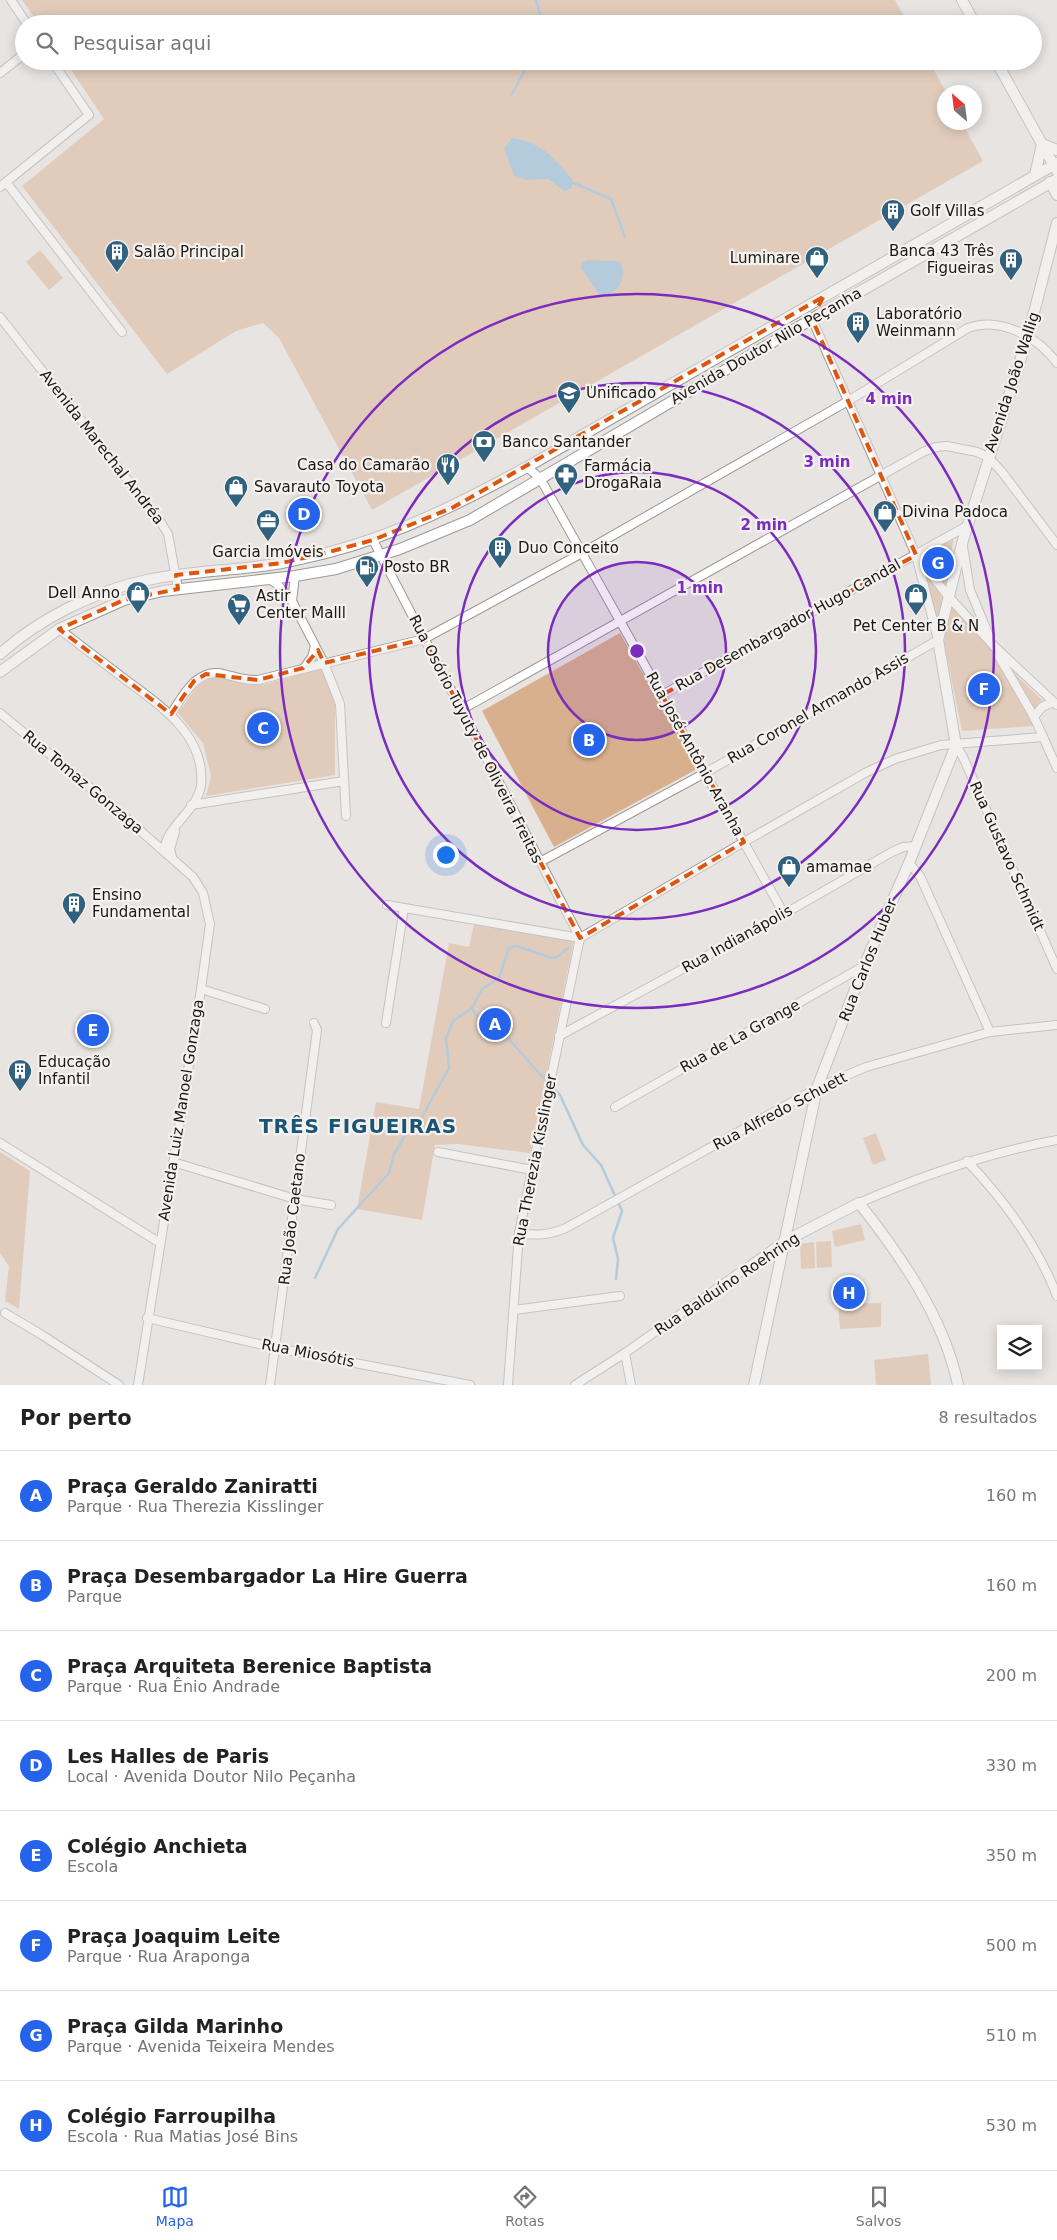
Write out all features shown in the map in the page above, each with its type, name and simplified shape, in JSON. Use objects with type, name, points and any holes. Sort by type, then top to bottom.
[{"type":"main road","points":[[962,0],[970,15]]},
{"type":"main road","points":[[1001,70],[1056,166]]},
{"type":"main road","points":[[1042,144],[1057,150]]},
{"type":"main road","points":[[1035,175],[1042,144]]},
{"type":"main road","name":"Avenida Doutor Nilo Peçanha","points":[[0,654],[40,626],[86,600],[118,587],[176,575],[282,563],[373,540],[452,508],[528,467],[1035,175],[1056,166]]},
{"type":"main road","points":[[1054,180],[1057,195]]},
{"type":"main road","name":"Avenida Doutor Nilo Peçanha","points":[[0,672],[59,628],[124,600],[178,589],[295,576],[336,569],[380,556],[470,520],[812,318],[1054,180]]},
{"type":"main road","name":"Avenida João Wallig","points":[[962,540],[1028,336],[1057,222]]},
{"type":"main road","points":[[812,318],[815,307],[822,297]]},
{"type":"main road","points":[[956,745],[938,640],[962,540]]},
{"type":"main road","name":"Rua Carlos Huber","points":[[754,1385],[817,1088],[864,966],[909,863],[956,745]]},
{"type":"main road","points":[[859,1203],[884,1235],[931,1312],[953,1359],[958,1385]]},
{"type":"main road","name":"Rua Balduíno Roehring","points":[[783,1242],[859,1203]]},
{"type":"street","points":[[11,0],[21,15]]},
{"type":"street","points":[[0,73],[15,61]]},
{"type":"street","points":[[58,70],[89,115],[3,185],[122,332]]},
{"type":"street","name":"Avenida Marechal Andréa","points":[[0,317],[160,521],[168,534],[178,589]]},
{"type":"street","points":[[812,318],[916,555],[938,640]]},
{"type":"street","points":[[171,714],[194,682],[206,674],[219,673],[251,681],[424,639],[848,402],[968,328],[978,324],[994,324],[1028,336],[1047,348],[1057,363]]},
{"type":"street","points":[[461,710],[923,452],[936,447],[961,449],[988,458],[1002,472],[1057,545]]},
{"type":"street","name":"Rua José Antônio Aranha","points":[[528,467],[540,478],[784,914]]},
{"type":"street","name":"Rua Desembargador Hugo Candal","points":[[662,695],[967,526]]},
{"type":"street","name":"Rua Osório Tuyuty de Oliveira Freitas","points":[[373,540],[580,938]]},
{"type":"street","points":[[962,540],[970,590],[981,620],[1034,717],[1057,768]]},
{"type":"street","points":[[916,555],[948,596],[994,646],[1055,703],[1042,707],[1034,717]]},
{"type":"street","points":[[292,601],[295,576]]},
{"type":"street","points":[[268,579],[277,584],[292,601],[324,663],[340,704],[346,816]]},
{"type":"street","points":[[59,628],[171,714],[191,741],[201,769],[200,787],[191,806],[166,842],[164,851]]},
{"type":"street","name":"Rua Coronel Armando Assis","points":[[540,862],[705,773],[938,640]]},
{"type":"street","points":[[303,668],[312,657],[315,646]]},
{"type":"street","name":"Rua Tomaz Gonzaga","points":[[0,714],[164,851]]},
{"type":"street","points":[[387,905],[580,938],[744,842],[866,774],[895,760],[941,745],[1043,737]]},
{"type":"street","name":"Rua Gustavo Schmidt","points":[[956,745],[1057,969]]},
{"type":"street","points":[[191,806],[344,781]]},
{"type":"street","points":[[155,842],[160,840],[178,823]]},
{"type":"street","points":[[172,858],[170,848],[178,823]]},
{"type":"street","name":"Rua Indianápolis","points":[[559,1036],[784,914],[892,852],[903,847],[916,846]]},
{"type":"street","name":"Avenida Luiz Manoel Gonzaga","points":[[138,1385],[210,924],[207,904],[203,893],[193,877],[164,851]]},
{"type":"street","points":[[909,863],[920,876],[990,1032]]},
{"type":"street","points":[[386,1023],[404,908]]},
{"type":"street","name":"Rua Therezia Kisslinger","points":[[508,1385],[519,1233],[580,938]]},
{"type":"street","name":"Rua de La Grange","points":[[615,1106],[864,966]]},
{"type":"street","points":[[201,989],[265,1009]]},
{"type":"street","name":"Rua João Caetano","points":[[270,1385],[317,1030],[314,1023]]},
{"type":"street","name":"Rua Alfredo Schuett","points":[[519,1233],[536,1236],[550,1234],[566,1228],[817,1088],[866,1067],[990,1032],[1057,1025]]},
{"type":"street","name":"Rua Balduíno Roehring","points":[[859,1203],[914,1180],[967,1161],[1057,1140]]},
{"type":"street","points":[[0,1144],[160,1242]]},
{"type":"street","points":[[438,1152],[532,1170]]},
{"type":"street","points":[[967,1161],[1000,1196],[1021,1226],[1040,1257],[1057,1296]]},
{"type":"street","points":[[173,1162],[295,1199],[330,1205]]},
{"type":"street","name":"Rua Balduíno Roehring","points":[[625,1353],[783,1242]]},
{"type":"street","points":[[514,1310],[620,1296]]},
{"type":"street","points":[[5,1313],[119,1385]]},
{"type":"street","name":"Rua Miosótis","points":[[147,1318],[276,1348],[470,1385]]},
{"type":"street","points":[[627,1369],[637,1345]]},
{"type":"street","points":[[575,1385],[625,1353],[631,1385]]},
{"type":"highlighted area","points":[[823,297],[812,319],[916,555],[662,695],[744,842],[580,938],[424,639],[324,663],[318,650],[303,668],[258,680],[206,674],[194,681],[171,714],[59,629],[124,600],[178,589],[176,575],[282,563],[329,552],[373,540],[452,508]]},
{"type":"shaded area","points":[[22,0],[895,0],[903,15],[33,15]]},
{"type":"shaded area","points":[[71,70],[934,70],[942,85],[937,85],[937,130],[966,130],[983,161],[372,510],[279,338],[263,323],[236,331],[167,374],[22,186],[104,119]]},
{"type":"shaded area","points":[[40,250],[63,278],[49,290],[26,262]]},
{"type":"shaded area","points":[[954,536],[945,590],[922,555]]},
{"type":"shaded area","points":[[920,564],[945,596],[938,630]]},
{"type":"shaded area","points":[[951,605],[997,653],[1033,726],[962,731],[944,642]]},
{"type":"shaded area","points":[[620,633],[697,769],[554,847],[482,711]]},
{"type":"shaded area","points":[[322,667],[335,705],[335,775],[206,796],[211,776],[203,743],[178,713],[200,684],[209,679],[220,678],[249,685],[263,684]]},
{"type":"shaded area","points":[[1013,672],[1043,701],[1032,712]]},
{"type":"shaded area","points":[[474,924],[574,940],[530,1153],[458,1144],[435,1145],[422,1220],[357,1209],[376,1102],[419,1109],[449,943],[469,947]]},
{"type":"shaded area","points":[[876,1133],[886,1160],[873,1165],[863,1138]]},
{"type":"shaded area","points":[[0,1152],[30,1171],[19,1309],[5,1301],[9,1266],[0,1253]]},
{"type":"shaded area","points":[[861,1224],[865,1240],[835,1247],[832,1231]]},
{"type":"shaded area","points":[[831,1241],[832,1267],[817,1268],[816,1242]]},
{"type":"shaded area","points":[[814,1242],[815,1268],[801,1269],[800,1244]]},
{"type":"shaded area","points":[[881,1303],[881,1327],[840,1329],[838,1304]]},
{"type":"shaded area","points":[[928,1354],[931,1385],[876,1385],[874,1360]]},
{"type":"water","points":[[512,138],[532,143],[546,152],[572,179],[572,188],[564,191],[548,179],[526,180],[514,175],[504,149]]},
{"type":"water","points":[[587,260],[618,261],[621,264],[623,270],[622,280],[616,289],[607,295],[602,296],[598,293],[581,268],[582,263]]},
{"type":"waterway","points":[[536,0],[540,14]]},
{"type":"waterway","points":[[512,94],[525,70]]},
{"type":"waterway","points":[[569,181],[611,199],[625,237]]},
{"type":"waterway","points":[[547,1082],[508,1038],[476,1015],[472,1008],[482,989],[499,978],[509,948],[517,946],[552,958],[557,957],[568,948]]},
{"type":"waterway","points":[[315,1278],[338,1229],[389,1173],[394,1154],[408,1131],[422,1117],[449,1068],[446,1038],[453,1021],[472,1008]]},
{"type":"waterway","points":[[551,1086],[560,1095],[583,1145],[601,1165],[622,1211],[613,1238],[618,1259],[616,1279]]},
{"type":"place","name":"Golf Villas","points":[[893,232]]},
{"type":"place","name":"Salão Principal","points":[[117,273]]},
{"type":"place","name":"Luminare","points":[[817,279]]},
{"type":"place","name":"Banca 43 Três Figueiras","points":[[1011,281]]},
{"type":"place","name":"Laboratório Weinmann","points":[[858,344]]},
{"type":"place","name":"Unificado","points":[[569,414]]},
{"type":"place","name":"Banco Santander","points":[[484,463]]},
{"type":"place","name":"Casa do Camarão","points":[[448,486]]},
{"type":"place","name":"Farmácia DrogaRaia","points":[[566,496]]},
{"type":"place","name":"Savarauto Toyota","points":[[236,508]]},
{"type":"place","name":"Les Halles de Paris","points":[[304,514]]},
{"type":"place","name":"Divina Padoca","points":[[885,533]]},
{"type":"place","name":"Garcia Imóveis","points":[[268,542]]},
{"type":"place","name":"Praça Gilda Marinho","points":[[938,563]]},
{"type":"place","name":"Duo Conceito","points":[[500,569]]},
{"type":"place","name":"Posto BR","points":[[367,588]]},
{"type":"place","name":"Dell Anno","points":[[138,614]]},
{"type":"place","name":"Pet Center B & N","points":[[916,616]]},
{"type":"place","name":"Astir Center Malll","points":[[239,626]]},
{"type":"place","name":"Praça Joaquim Leite","points":[[984,689]]},
{"type":"place","name":"Praça Arquiteta Berenice Baptista","points":[[263,728]]},
{"type":"place","name":"Praça Desembargador La Hire Guerra","points":[[589,740]]},
{"type":"place","name":"amamae","points":[[789,888]]},
{"type":"place","name":"Ensino Fundamental","points":[[74,925]]},
{"type":"place","name":"Praça Geraldo Zaniratti","points":[[495,1024]]},
{"type":"place","name":"Colégio Anchieta","points":[[93,1030]]},
{"type":"place","name":"Educação Infantil","points":[[20,1092]]},
{"type":"place","name":"Colégio Farroupilha","points":[[849,1293]]},
{"type":"district","name":"TRÊS FIGUEIRAS","points":[[358,1126]]}]
